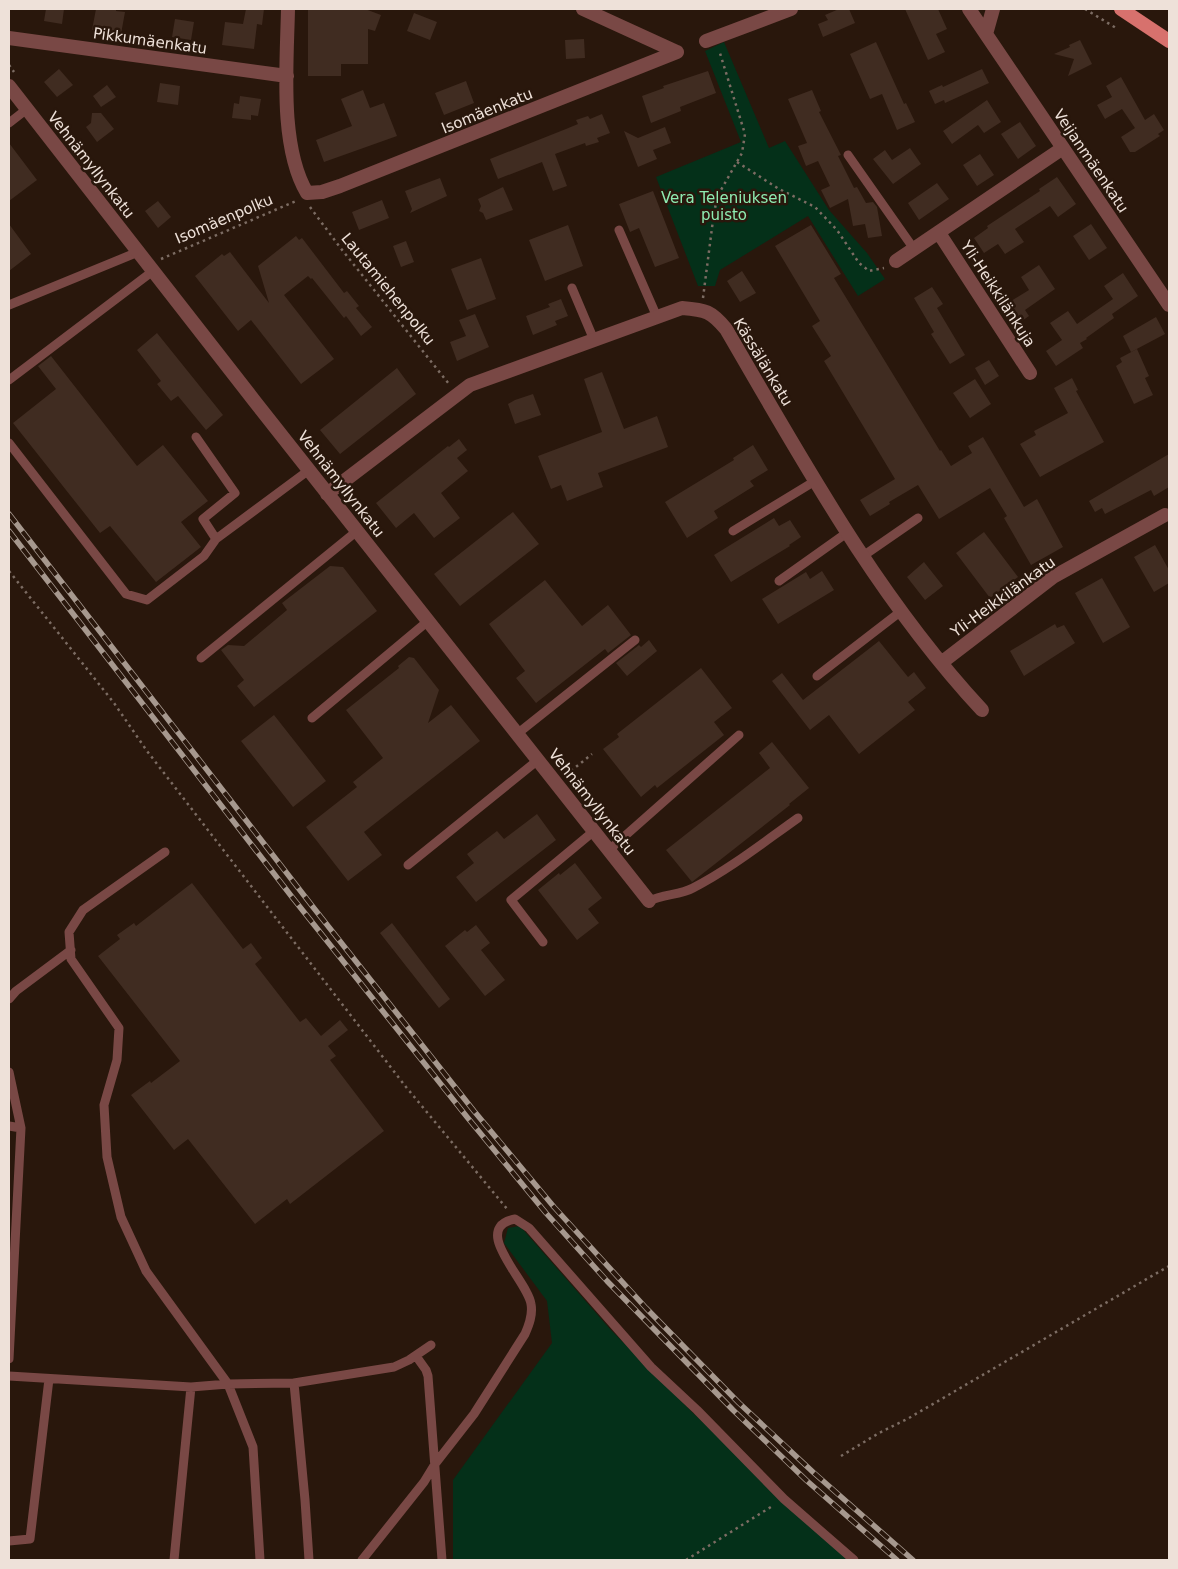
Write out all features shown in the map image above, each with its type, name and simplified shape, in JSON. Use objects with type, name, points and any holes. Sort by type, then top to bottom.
[{"type":"main road","points":[[1121,9],[1169,41]]},
{"type":"street","points":[[288,9],[287,76],[289,124],[294,160],[299,178],[308,193]]},
{"type":"street","name":"Isomäenkatu","points":[[308,193],[322,192],[340,186],[677,52],[583,9]]},
{"type":"street","points":[[710,39],[792,9]]},
{"type":"street","name":"Veijanmäenkatu","points":[[968,9],[1169,305]]},
{"type":"street","points":[[986,34],[993,9]]},
{"type":"street","name":"Pikkumäenkatu","points":[[9,38],[287,76]]},
{"type":"street","name":"Vehnämyllynkatu","points":[[9,86],[150,268],[649,901]]},
{"type":"street","name":"Yli-Heikkilänkuja","points":[[896,261],[1064,148]]},
{"type":"street","name":"Yli-Heikkilänkuja","points":[[939,233],[1030,373]]},
{"type":"street","points":[[328,494],[470,385],[682,308],[701,309]]},
{"type":"street","name":"Kässälänkatu","points":[[701,309],[714,315],[726,329],[815,481],[900,612],[982,710]]},
{"type":"street","name":"Yli-Heikkilänkatu","points":[[941,663],[1053,577],[1165,515]]},
{"type":"lane","points":[[9,123],[27,109]]},
{"type":"lane","points":[[848,155],[914,249]]},
{"type":"lane","points":[[619,230],[657,318]]},
{"type":"lane","points":[[9,305],[138,252]]},
{"type":"lane","points":[[9,380],[150,268]]},
{"type":"lane","points":[[572,288],[594,340]]},
{"type":"lane","points":[[196,437],[235,493],[203,519],[216,539]]},
{"type":"lane","points":[[9,443],[126,594],[147,600],[204,556],[216,539],[309,470]]},
{"type":"lane","points":[[733,531],[815,481]]},
{"type":"lane","points":[[862,556],[918,518]]},
{"type":"lane","points":[[201,658],[357,531]]},
{"type":"lane","points":[[779,581],[848,532]]},
{"type":"lane","points":[[817,676],[900,612]]},
{"type":"lane","points":[[312,718],[428,621]]},
{"type":"lane","points":[[517,734],[635,640]]},
{"type":"lane","points":[[609,850],[739,736]]},
{"type":"lane","points":[[408,865],[538,760]]},
{"type":"lane","points":[[649,901],[659,896],[691,890],[798,818]]},
{"type":"lane","points":[[543,942],[511,900],[594,831]]},
{"type":"lane","points":[[165,852],[83,910],[69,932],[71,959],[119,1028],[118,1060],[104,1105],[107,1157],[121,1217],[146,1271],[228,1384],[252,1447],[260,1560]]},
{"type":"lane","points":[[9,999],[16,991],[70,950]]},
{"type":"lane","points":[[9,1072],[21,1128],[12,1253],[9,1360]]},
{"type":"lane","points":[[9,1126],[21,1128]]},
{"type":"lane","points":[[362,1560],[424,1482],[435,1464],[474,1414],[525,1334],[532,1306],[528,1293],[497,1244],[496,1236],[503,1223],[515,1219],[529,1228],[652,1367],[784,1499],[854,1560]]},
{"type":"lane","points":[[9,1376],[191,1387],[228,1384],[294,1383],[394,1367],[416,1356],[431,1345]]},
{"type":"lane","points":[[416,1356],[428,1376],[442,1560]]},
{"type":"lane","points":[[9,1541],[30,1539],[48,1379]]},
{"type":"lane","points":[[294,1383],[309,1560]]},
{"type":"lane","points":[[174,1560],[191,1387]]},
{"type":"path","points":[[1086,9],[1116,28]]},
{"type":"path","points":[[701,309],[705,291],[712,220],[718,197],[742,153],[745,134],[710,39]]},
{"type":"path","points":[[737,162],[779,189],[816,207],[837,230],[859,263],[870,271],[883,269],[896,261]]},
{"type":"path","name":"Isomäenpolku","points":[[150,268],[294,202],[308,193]]},
{"type":"path","name":"Lautamiehenpolku","points":[[308,193],[310,206],[322,224],[458,395]]},
{"type":"path","points":[[9,571],[114,703],[178,791],[406,1087],[515,1219]]},
{"type":"path","points":[[565,776],[592,754]]},
{"type":"path","points":[[841,1456],[879,1433],[910,1418],[1169,1266]]},
{"type":"path","points":[[686,1560],[784,1499]]},
{"type":"green space","name":"Vera Teleniuksen puisto","points":[[724,42],[769,148],[785,141],[829,210],[867,253],[885,279],[858,296],[808,216],[720,270],[715,286],[698,286],[656,177],[741,142],[705,51]]},
{"type":"green space","points":[[520,1226],[610,1329],[693,1413],[849,1560],[453,1560],[453,1480],[552,1343],[547,1301],[504,1243],[508,1228]]},
{"type":"building","points":[[46,9],[64,9],[62,24],[44,21]]},
{"type":"building","points":[[96,9],[116,9],[116,11],[125,12],[121,34],[92,30]]},
{"type":"building","points":[[246,9],[264,9],[262,25],[257,24],[254,49],[222,45],[225,22],[243,24]]},
{"type":"building","points":[[308,9],[365,9],[381,15],[375,31],[368,29],[368,64],[341,64],[341,76],[308,76]]},
{"type":"building","points":[[839,9],[849,9],[855,23],[823,37],[818,24],[828,20],[825,15]]},
{"type":"building","points":[[905,9],[938,9],[947,29],[936,34],[945,52],[928,60]]},
{"type":"building","points":[[414,13],[437,22],[430,40],[407,31]]},
{"type":"building","points":[[175,19],[194,22],[191,40],[172,37]]},
{"type":"building","points":[[584,39],[585,58],[566,59],[565,40]]},
{"type":"building","points":[[1080,40],[1092,64],[1068,76],[1074,59],[1054,54]]},
{"type":"building","points":[[876,42],[904,104],[906,103],[915,122],[897,130],[882,94],[870,99],[850,54]]},
{"type":"building","points":[[59,69],[73,85],[57,97],[44,82]]},
{"type":"building","points":[[982,69],[989,83],[945,103],[944,100],[935,104],[929,91],[942,85],[943,87]]},
{"type":"building","points":[[708,71],[716,93],[680,107],[681,111],[651,123],[642,96],[664,88],[663,86]]},
{"type":"building","points":[[1121,77],[1145,120],[1154,114],[1164,130],[1158,134],[1160,136],[1135,152],[1130,152],[1121,137],[1135,128],[1122,109],[1105,119],[1097,105],[1112,97],[1106,86]]},
{"type":"building","points":[[466,81],[474,103],[444,115],[435,93]]},
{"type":"building","points":[[160,83],[180,86],[178,105],[157,102]]},
{"type":"building","points":[[107,85],[116,97],[101,107],[93,96]]},
{"type":"building","points":[[363,90],[370,108],[384,103],[397,136],[324,162],[316,140],[352,126],[341,99]]},
{"type":"building","points":[[812,90],[821,111],[819,112],[841,155],[838,156],[854,188],[857,187],[866,203],[873,202],[877,207],[882,236],[868,238],[865,224],[853,226],[848,199],[830,208],[821,190],[830,186],[818,161],[806,166],[798,146],[807,143],[788,99]]},
{"type":"building","points":[[240,96],[261,99],[258,116],[251,115],[251,120],[232,118],[234,103],[239,104]]},
{"type":"building","points":[[987,100],[1001,122],[984,133],[978,125],[952,144],[943,131]]},
{"type":"building","points":[[92,113],[101,113],[114,129],[97,142],[86,127],[91,123]]},
{"type":"building","points":[[602,114],[610,133],[597,138],[599,142],[586,146],[585,143],[555,154],[567,186],[553,191],[542,162],[498,179],[490,159],[578,124],[576,120],[588,116],[590,119]]},
{"type":"building","points":[[1020,122],[1036,146],[1018,159],[1001,134]]},
{"type":"building","points":[[665,127],[671,143],[653,150],[657,159],[638,167],[624,131],[638,138]]},
{"type":"building","points":[[9,143],[37,180],[9,201]]},
{"type":"building","points":[[910,148],[921,164],[893,184],[873,159],[885,150],[892,160]]},
{"type":"building","points":[[980,154],[994,175],[977,186],[963,165]]},
{"type":"building","points":[[1057,177],[1076,204],[1058,217],[1050,206],[1015,229],[1024,242],[1005,254],[998,244],[984,253],[974,238],[988,228],[987,226],[1040,191],[1039,189]]},
{"type":"building","points":[[440,178],[447,196],[410,213],[412,209],[405,191]]},
{"type":"building","points":[[937,183],[949,199],[919,220],[908,203]]},
{"type":"building","points":[[503,187],[513,210],[486,220],[483,213],[479,211],[481,206],[478,199]]},
{"type":"building","points":[[653,191],[679,258],[655,267],[639,228],[630,232],[619,204]]},
{"type":"building","points":[[382,200],[389,218],[359,230],[352,212]]},
{"type":"building","points":[[158,201],[171,217],[158,228],[145,211]]},
{"type":"building","points":[[9,224],[31,254],[9,271]]},
{"type":"building","points":[[1091,224],[1107,248],[1089,260],[1073,236]]},
{"type":"building","points":[[568,225],[583,266],[545,281],[529,240]]},
{"type":"building","points":[[811,225],[841,274],[834,278],[951,466],[972,453],[968,446],[983,437],[1024,507],[1037,499],[1063,547],[1031,565],[1004,518],[1007,516],[990,488],[939,519],[918,485],[870,516],[860,500],[895,479],[824,361],[831,356],[812,326],[820,321],[775,246]]},
{"type":"building","points":[[296,236],[299,240],[302,238],[344,293],[347,291],[359,306],[356,308],[372,327],[361,336],[346,316],[344,318],[312,278],[308,276],[284,295],[334,359],[301,384],[251,320],[238,331],[195,276],[222,254],[224,256],[230,252],[269,303],[258,266]]},
{"type":"building","points":[[406,241],[414,262],[401,267],[393,246]]},
{"type":"building","points":[[481,258],[496,299],[467,310],[451,269]]},
{"type":"building","points":[[1039,265],[1055,289],[1025,310],[1029,316],[1019,323],[1006,304],[1029,290],[1021,277]]},
{"type":"building","points":[[742,271],[756,293],[740,302],[727,281]]},
{"type":"building","points":[[1123,273],[1138,296],[1112,314],[1114,318],[1080,343],[1083,348],[1056,366],[1046,351],[1062,340],[1050,323],[1068,311],[1077,324],[1113,299],[1104,286]]},
{"type":"building","points":[[932,287],[943,304],[937,308],[965,355],[950,364],[931,334],[934,332],[914,298]]},
{"type":"building","points":[[561,299],[568,316],[555,321],[557,325],[533,335],[526,316],[550,307],[548,304]]},
{"type":"building","points":[[475,314],[489,347],[457,361],[450,342],[466,336],[459,320]]},
{"type":"building","points":[[1156,317],[1165,334],[1131,352],[1123,336]]},
{"type":"building","points":[[157,333],[223,415],[206,430],[178,396],[171,401],[157,384],[161,381],[137,350]]},
{"type":"building","points":[[1137,349],[1149,376],[1145,378],[1153,395],[1134,404],[1116,366],[1122,362],[1120,358]]},
{"type":"building","points":[[51,356],[137,466],[163,445],[208,501],[181,522],[201,547],[156,582],[110,526],[100,533],[13,423],[56,389],[38,366]]},
{"type":"building","points":[[989,360],[999,376],[985,385],[975,368]]},
{"type":"building","points":[[397,368],[416,394],[340,454],[320,430]]},
{"type":"building","points":[[602,372],[624,429],[657,416],[668,447],[598,473],[603,487],[567,501],[561,485],[551,489],[538,456],[602,432],[584,379]]},
{"type":"building","points":[[1072,378],[1078,390],[1076,391],[1104,442],[1040,477],[1020,444],[1036,435],[1034,431],[1068,413],[1054,388]]},
{"type":"building","points":[[975,379],[991,404],[970,418],[953,393]]},
{"type":"building","points":[[533,394],[541,415],[515,424],[508,404]]},
{"type":"building","points":[[459,439],[467,450],[457,458],[468,471],[441,493],[460,518],[434,538],[414,513],[396,528],[376,503]]},
{"type":"building","points":[[753,445],[768,470],[750,481],[754,486],[714,511],[718,518],[687,538],[665,502],[734,460],[733,458]]},
{"type":"building","points":[[1169,454],[1169,487],[1154,496],[1151,490],[1105,514],[1102,508],[1095,512],[1089,501]]},
{"type":"building","points":[[513,512],[539,544],[460,606],[434,574]]},
{"type":"building","points":[[774,518],[779,526],[790,520],[801,537],[790,546],[731,582],[714,555]]},
{"type":"building","points":[[984,532],[1018,577],[990,598],[956,553]]},
{"type":"building","points":[[1155,545],[1169,570],[1169,583],[1154,592],[1134,557]]},
{"type":"building","points":[[924,562],[943,586],[925,600],[907,577]]},
{"type":"building","points":[[330,566],[343,567],[377,611],[254,707],[237,686],[244,680],[221,650],[228,645],[244,646],[287,610],[282,603]]},
{"type":"building","points":[[822,571],[834,590],[778,624],[762,599],[806,572],[810,579]]},
{"type":"building","points":[[1102,578],[1130,627],[1103,643],[1075,593]]},
{"type":"building","points":[[545,580],[582,626],[608,605],[631,635],[608,653],[605,649],[536,703],[516,678],[525,671],[489,624]]},
{"type":"building","points":[[1055,624],[1057,628],[1064,625],[1075,643],[1024,676],[1010,651]]},
{"type":"building","points":[[649,640],[657,651],[627,676],[616,663],[639,645],[641,647]]},
{"type":"building","points":[[879,641],[908,677],[914,672],[926,688],[908,702],[915,710],[859,754],[829,715],[810,730],[772,681],[782,673],[803,700]]},
{"type":"building","points":[[409,657],[414,658],[439,690],[428,723],[451,705],[480,741],[364,832],[382,855],[348,881],[306,827],[357,787],[353,782],[383,758],[346,710],[399,668],[398,666]]},
{"type":"building","points":[[701,668],[732,708],[714,722],[724,735],[657,788],[655,785],[641,797],[603,749],[619,737],[617,734]]},
{"type":"building","points":[[274,715],[326,781],[293,807],[241,741]]},
{"type":"building","points":[[772,742],[809,788],[692,882],[666,850],[770,768],[759,753]]},
{"type":"building","points":[[537,814],[556,840],[476,902],[456,877],[474,863],[467,854],[497,831],[504,839]]},
{"type":"building","points":[[575,863],[602,898],[588,909],[599,923],[577,940],[538,890]]},
{"type":"building","points":[[192,883],[243,949],[251,943],[262,958],[255,964],[300,1022],[306,1018],[321,1036],[340,1020],[348,1030],[328,1046],[336,1056],[330,1060],[384,1131],[290,1204],[287,1199],[255,1224],[188,1139],[174,1150],[131,1095],[150,1081],[151,1083],[180,1061],[98,956],[120,939],[117,935],[134,923],[136,926]]},
{"type":"building","points":[[392,923],[450,999],[439,1008],[380,933]]},
{"type":"building","points":[[476,925],[490,943],[481,950],[505,980],[485,996],[445,946],[465,930],[467,932]]},
{"type":"railway","points":[[9,514],[313,907],[474,1111],[554,1207],[646,1308],[739,1403],[814,1473],[913,1560]]},
{"type":"railway","points":[[9,531],[292,897],[546,1213],[607,1281],[733,1410],[806,1480],[897,1560]]}]
